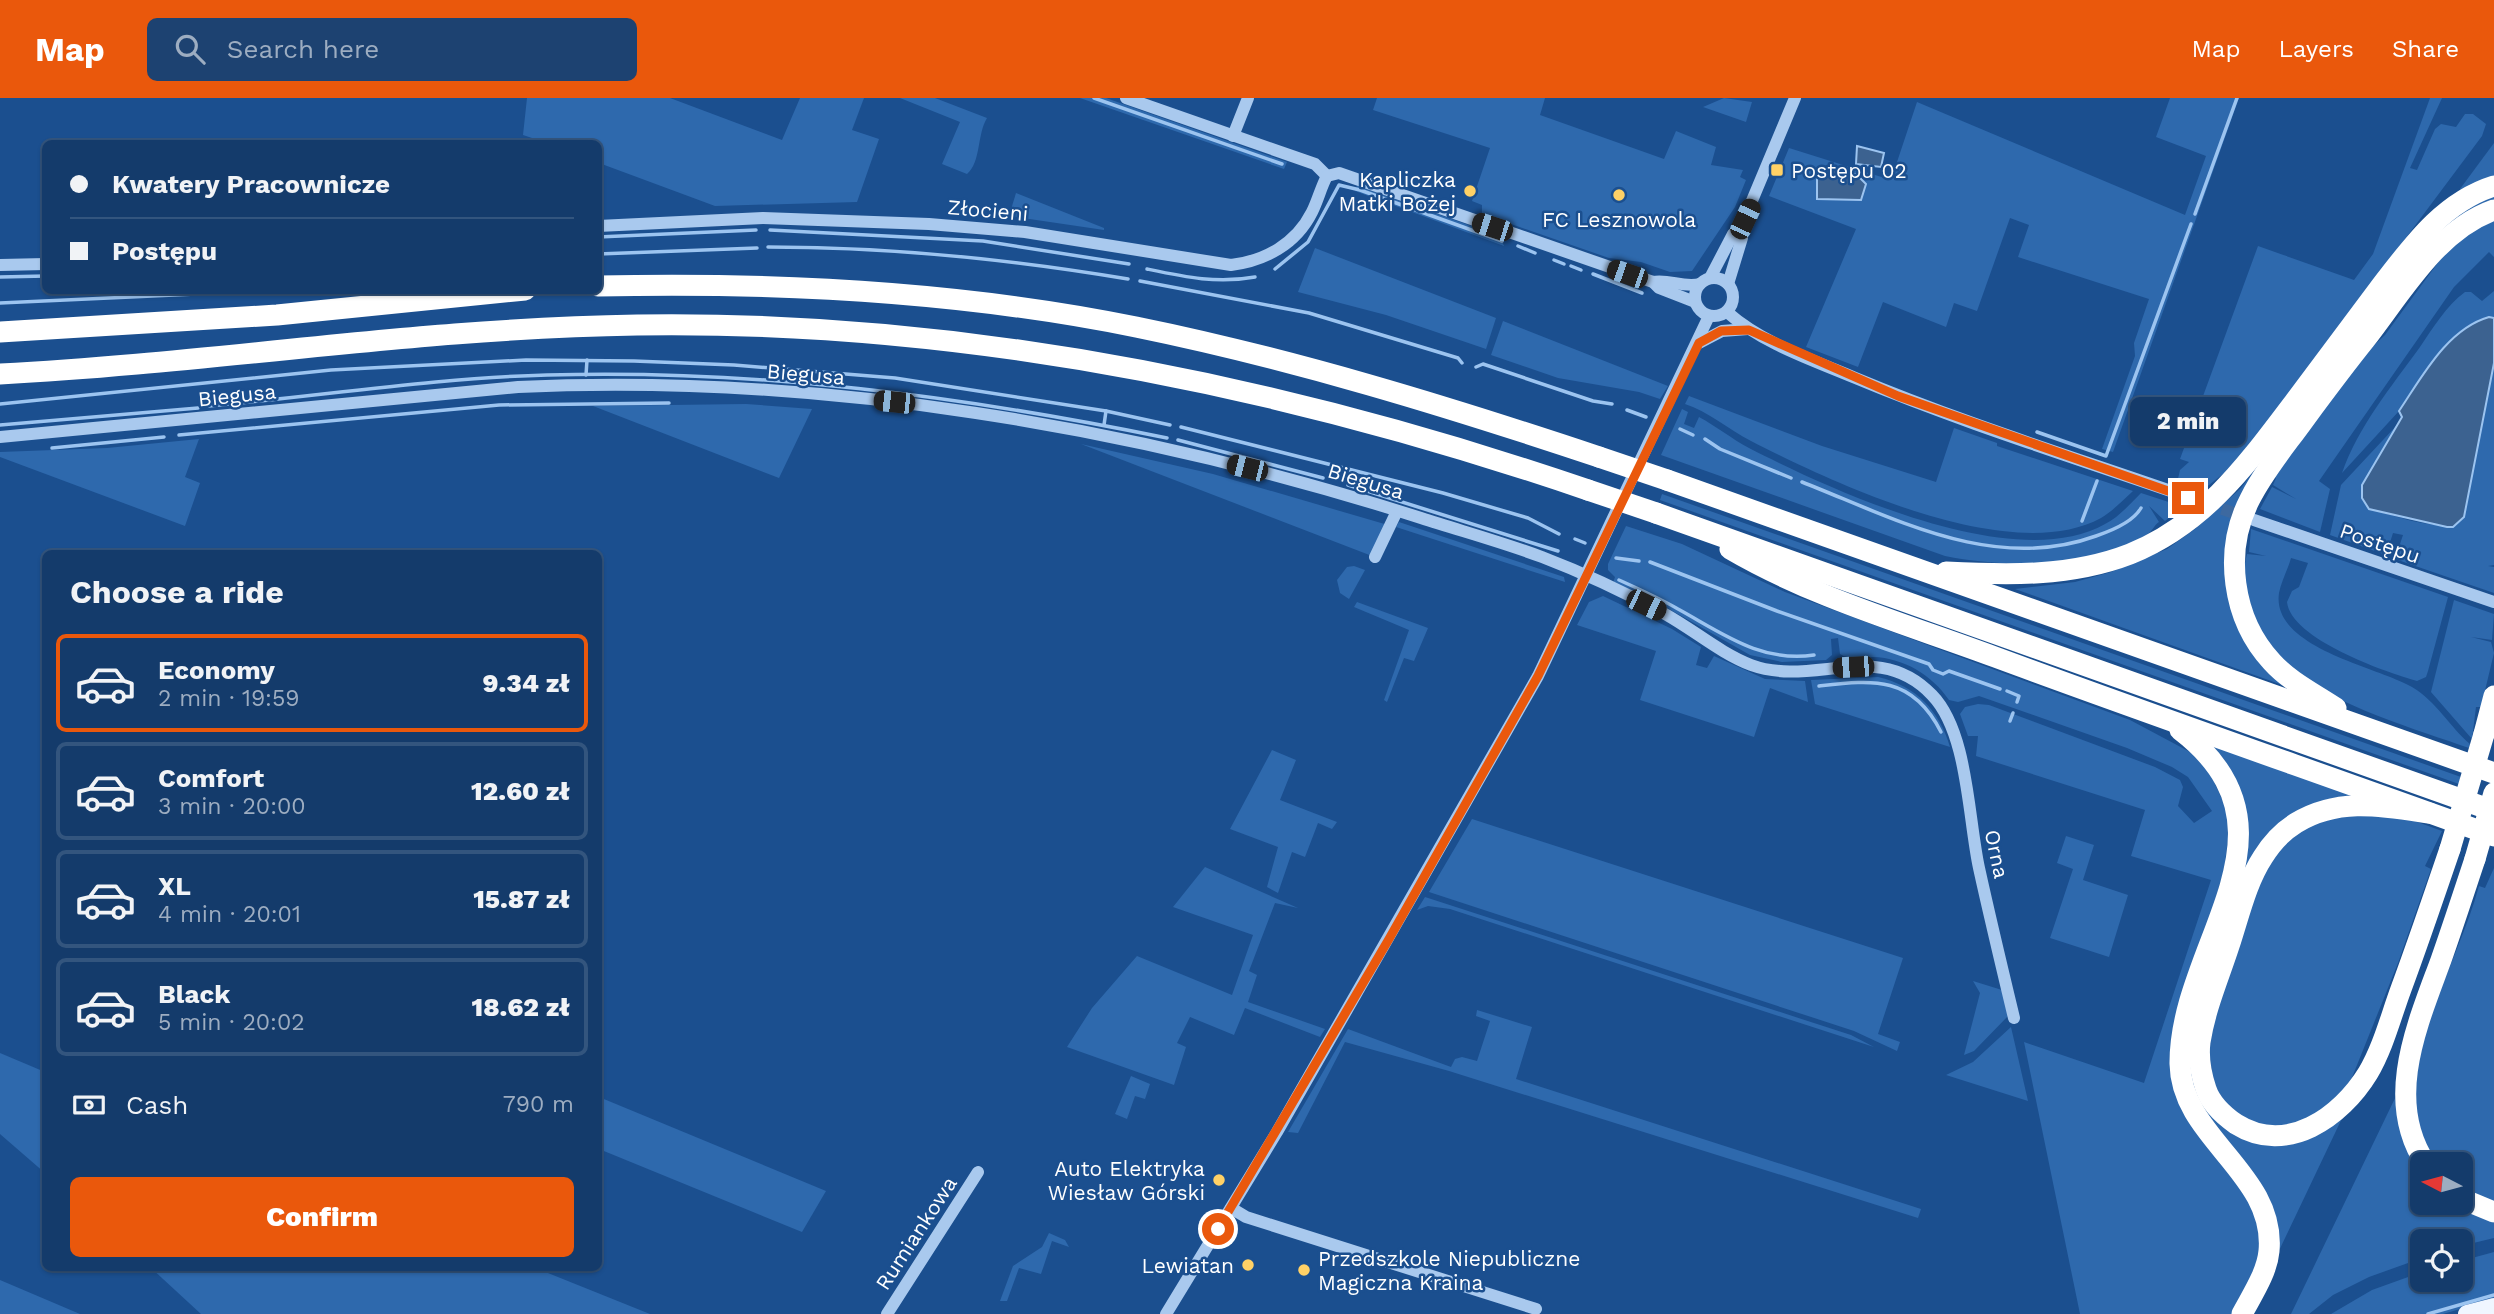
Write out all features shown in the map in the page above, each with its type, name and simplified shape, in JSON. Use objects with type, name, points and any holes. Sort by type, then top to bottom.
[{"type":"highway","points":[[1920,570],[2029,575],[2064,570],[2129,554],[2178,529],[2232,483],[2412,245],[2450,208],[2494,186]]},
{"type":"highway","points":[[2361,725],[2283,673],[2256,643],[2241,610],[2235,585],[2235,552],[2241,520],[2250,497],[2279,454],[2433,255],[2456,230],[2494,210]]},
{"type":"highway","points":[[602,286],[705,285],[845,289],[1048,312],[1133,326],[1219,345],[1392,391],[1599,457],[2494,773]]},
{"type":"highway","points":[[0,332],[276,315],[485,294]]},
{"type":"highway","points":[[0,374],[548,328],[711,325],[888,332],[1053,353],[1237,390],[1484,455],[1693,526],[2494,811]]},
{"type":"highway","points":[[1693,526],[1777,575],[2167,721],[2494,836]]},
{"type":"highway","points":[[2429,813],[2357,804],[2320,811],[2293,824],[2264,855],[2243,902],[2205,1017],[2200,1044],[2200,1067],[2211,1101],[2225,1117],[2247,1131],[2287,1136],[2327,1119],[2368,1072],[2384,1035],[2450,849],[2494,696]]},
{"type":"highway","points":[[2167,721],[2212,758],[2225,778],[2239,824],[2235,874],[2184,1027],[2180,1063],[2181,1082],[2188,1103],[2246,1180],[2267,1222],[2269,1253],[2260,1280],[2242,1314]]},
{"type":"highway","points":[[2421,1152],[2411,1131],[2406,1101],[2414,1031],[2475,859],[2494,793]]},
{"type":"highway","points":[[2473,1203],[2494,1212]]},
{"type":"main road","points":[[2467,1314],[2494,1307]]},
{"type":"street","points":[[1126,98],[1315,164],[1327,176],[1339,173],[1653,282],[1659,288],[1695,302],[1699,310],[1709,316],[1727,312],[1733,301],[1728,284],[1742,238],[1741,227]]},
{"type":"street","points":[[1233,136],[1248,98]]},
{"type":"street","points":[[1695,302],[1733,234],[1741,227],[1795,98]]},
{"type":"street","name":"Złocieni","points":[[602,226],[763,218],[929,224],[1025,232],[1231,265],[1260,259],[1294,237],[1310,216],[1327,176]]},
{"type":"street","points":[[0,265],[42,264]]},
{"type":"street","points":[[1653,282],[1663,280],[1684,286],[1705,281],[1728,284]]},
{"type":"street","points":[[1727,312],[1749,330],[1898,396],[2188,498]]},
{"type":"street","points":[[1166,1314],[1231,1208],[1504,738],[1587,576],[1699,343],[1709,316]]},
{"type":"street","points":[[1699,343],[1721,331],[1749,330]]},
{"type":"street","name":"Biegusa","points":[[0,437],[567,384],[743,388],[894,402],[1126,442],[1297,480],[1537,555],[1668,616],[1746,663],[1782,671],[1888,667],[1919,682],[1938,701]]},
{"type":"street","points":[[1375,557],[1397,510]]},
{"type":"street","name":"Postępu","points":[[2254,520],[2494,602]]},
{"type":"street","name":"Orna","points":[[1938,701],[1952,728],[1960,756],[1979,870],[2014,1018]]},
{"type":"street","name":"Rumiankowa","points":[[887,1314],[978,1172]]},
{"type":"street","points":[[1231,1208],[1246,1217],[1536,1309]]},
{"type":"shaded area","points":[[527,98],[670,98],[782,140],[800,98],[864,98],[852,130],[879,139],[857,202],[715,206],[602,164],[602,140],[538,140],[523,135]]},
{"type":"shaded area","points":[[900,98],[935,98],[987,118],[975,162],[967,174],[942,164],[960,122]]},
{"type":"shaded area","points":[[1080,98],[1106,98],[1287,162],[1284,169]]},
{"type":"shaded area","points":[[1377,98],[1545,98],[1540,115],[1664,159],[1676,131],[1716,147],[1711,165],[1743,170],[1740,177],[1746,180],[1735,207],[1692,271],[1670,272],[1641,262],[1609,258],[1482,214],[1482,205],[1472,201],[1490,148],[1373,110]]},
{"type":"shaded area","points":[[1724,98],[1752,102],[1746,122],[1703,107]]},
{"type":"shaded area","points":[[2170,98],[2239,98],[2113,452],[2102,449],[2135,356],[2134,343],[2149,299],[2018,257],[2029,225],[2010,218],[1977,311],[1954,303],[1946,327],[1883,302],[1858,367],[1806,347],[1856,229],[1769,196],[1789,148],[1891,180],[1917,102],[2185,215],[2206,156],[2156,137]]},
{"type":"shaded area","points":[[2430,98],[2442,98],[2410,168],[2417,170],[2435,129],[2441,124],[2456,127],[2465,114],[2473,114],[2486,124],[2482,136],[2231,472],[2227,471],[2185,504],[2192,488],[2177,483],[2180,470],[2189,462],[2180,459],[2258,246],[2354,280],[2373,254]]},
{"type":"shaded area","points":[[2494,143],[2494,179],[2461,192],[2460,189]]},
{"type":"shaded area","points":[[1857,146],[1884,153],[1881,167],[1856,164]]},
{"type":"shaded area","points":[[1825,167],[1857,175],[1866,184],[1861,200],[1817,199],[1817,179]]},
{"type":"shaded area","points":[[1357,186],[1500,236],[1504,246],[1355,191]]},
{"type":"shaded area","points":[[2494,192],[2494,201],[2487,203],[2259,475],[2226,564],[2285,686],[2015,589],[2075,582],[2111,572],[2167,549],[2195,529],[2241,488],[2437,227]]},
{"type":"shaded area","points":[[1016,193],[1104,228],[1104,230],[1009,216]]},
{"type":"shaded area","points":[[2494,220],[2494,257],[2489,252],[2454,287],[2319,481],[2330,489],[2320,532],[2260,509],[2272,487],[2296,499],[2273,485],[2276,478],[2272,475],[2355,363],[2385,335],[2445,253],[2463,235]]},
{"type":"shaded area","points":[[1315,248],[1496,318],[1486,349],[1386,315],[1298,292]]},
{"type":"shaded area","points":[[2494,291],[2494,318],[2452,340],[2399,411],[2342,473],[2366,423],[2446,311],[2465,292],[2471,292],[2482,301]]},
{"type":"shaded area","points":[[2489,317],[2494,318],[2494,363],[2464,517],[2453,527],[2447,527],[2369,509],[2362,498],[2362,485],[2402,417],[2399,411],[2448,343],[2474,323]]},
{"type":"shaded area","points":[[1503,321],[1668,386],[1660,399],[1639,392],[1558,378],[1491,355]]},
{"type":"shaded area","points":[[2494,363],[2494,565],[2488,566],[2494,567],[2494,593],[2395,559],[2403,535],[2393,533],[2386,555],[2330,535],[2341,485],[2397,425],[2362,485],[2362,498],[2369,509],[2433,525],[2456,523],[2464,517]]},
{"type":"shaded area","points":[[1689,396],[1822,446],[1936,482],[1954,428],[1997,443],[1997,446],[2133,491],[2101,518],[2063,530],[2020,533],[1972,526],[1923,514],[1828,478],[1751,441],[1702,411],[1685,404]]},
{"type":"shaded area","points":[[746,404],[812,409],[779,478],[593,406]]},
{"type":"shaded area","points":[[1682,409],[1688,412],[1684,424],[1694,428],[1699,417],[1749,448],[1785,466],[1875,504],[1975,534],[2023,540],[2067,537],[2105,524],[2120,514],[2141,493],[2182,506],[2165,521],[2149,506],[2159,522],[2150,532],[2103,554],[2050,563],[1995,563],[1945,556],[1661,455]]},
{"type":"shaded area","points":[[199,439],[185,477],[200,483],[185,526],[0,457],[0,452],[107,448]]},
{"type":"shaded area","points":[[1081,444],[1213,474],[1388,525],[1372,556]]},
{"type":"shaded area","points":[[1662,494],[2461,777],[2459,784],[1660,500]]},
{"type":"shaded area","points":[[1399,522],[1564,577],[1565,582],[1396,527]]},
{"type":"shaded area","points":[[1626,526],[1682,544],[1785,592],[2130,720],[2190,752],[2210,773],[2227,810],[2228,839],[2224,870],[2173,1045],[2237,1172],[2257,1222],[2260,1238],[2258,1258],[2235,1314],[2080,1314],[2024,1042],[2144,1083],[2211,880],[2131,856],[2145,810],[1976,756],[1978,736],[1968,736],[1960,714],[1965,707],[1989,705],[2155,767],[2180,780],[2183,787],[2178,806],[2194,823],[2212,811],[2188,777],[2172,767],[2127,748],[1979,696],[1958,702],[1949,700],[1926,676],[1906,664],[1884,658],[1852,658],[1840,654],[1838,638],[1831,639],[1832,655],[1826,660],[1782,662],[1750,655],[1662,605],[1613,583],[1615,577],[1608,570],[1608,564]]},
{"type":"shaded area","points":[[2251,529],[2448,597],[2426,677],[2417,681],[2363,662],[2321,641],[2304,629],[2292,616],[2287,602],[2292,591],[2299,587],[2308,563],[2291,558],[2279,593],[2281,612],[2292,628],[2309,642],[2412,687],[2436,707],[2470,744],[2469,748],[2344,701],[2312,684],[2285,665],[2264,642],[2248,610],[2241,563],[2245,563],[2247,554],[2266,556],[2249,552]]},
{"type":"shaded area","points":[[1354,566],[1365,570],[1349,599],[1340,593],[1337,580],[1347,567]]},
{"type":"shaded area","points":[[1603,596],[1672,629],[1701,647],[1696,665],[1707,668],[1714,656],[1765,679],[1805,681],[1808,702],[1770,688],[1754,737],[1640,700],[1656,651],[1577,625],[1589,602]]},
{"type":"shaded area","points":[[2454,600],[2494,614],[2492,640],[2471,637],[2491,642],[2494,653],[2481,707],[2476,707],[2472,739],[2431,692]]},
{"type":"shaded area","points":[[1357,602],[1428,628],[1414,661],[1404,658],[1387,702],[1384,700],[1409,630],[1354,607]]},
{"type":"shaded area","points":[[1878,677],[1915,693],[1932,711],[1950,747],[1815,704],[1811,680]]},
{"type":"shaded area","points":[[2211,741],[2355,792],[2354,795],[2324,800],[2300,811],[2281,825],[2265,844],[2241,889],[2194,1032],[2194,1066],[2203,1095],[2218,1117],[2238,1134],[2263,1142],[2289,1142],[2317,1132],[2345,1112],[2276,1257],[2275,1227],[2266,1201],[2254,1179],[2206,1120],[2194,1099],[2187,1074],[2187,1052],[2198,998],[2244,863],[2246,847],[2242,799],[2230,770],[2210,744]]},
{"type":"shaded area","points":[[1272,750],[1296,760],[1280,800],[1337,822],[1332,829],[1318,823],[1305,857],[1292,852],[1278,893],[1267,887],[1278,847],[1230,829]]},
{"type":"shaded area","points":[[2346,813],[2412,820],[2442,831],[2425,866],[2431,869],[2398,963],[2351,1080],[2343,1093],[2304,1124],[2263,1127],[2233,1112],[2215,1090],[2207,1043],[2246,914],[2270,859],[2304,827]]},
{"type":"shaded area","points":[[1472,819],[1903,958],[1878,1034],[1900,1042],[1897,1051],[1854,1031],[1429,892]]},
{"type":"shaded area","points":[[2066,836],[2094,845],[2083,880],[2128,895],[2109,957],[2050,938],[2073,869],[2057,863]]},
{"type":"shaded area","points":[[1205,867],[1298,908],[1275,903],[1249,971],[1257,975],[1248,1002],[1325,1029],[1320,1037],[1245,1008],[1234,1035],[1190,1017],[1177,1043],[1186,1047],[1174,1085],[1067,1047],[1092,1008],[1137,956],[1232,995],[1253,935],[1173,907]]},
{"type":"shaded area","points":[[2494,868],[2494,1206],[2473,1197],[2473,1152],[2428,1152],[2418,1124],[2416,1089],[2419,1060],[2436,1001],[2479,886],[2485,888]]},
{"type":"shaded area","points":[[1425,897],[1851,1035],[1874,1047],[1450,909],[1428,906],[1417,910]]},
{"type":"shaded area","points":[[1973,981],[2002,990],[2008,1016],[1974,1051],[1964,1055],[1980,993]]},
{"type":"shaded area","points":[[1477,1010],[1532,1027],[1516,1079],[1921,1209],[1918,1218],[1449,1071],[1345,1042],[1298,1133],[1288,1132],[1348,1029],[1451,1067],[1455,1059],[1462,1057],[1477,1061],[1490,1021],[1476,1016]]},
{"type":"shaded area","points":[[2011,1027],[2028,1101],[1946,1075],[1973,1062]]},
{"type":"shaded area","points":[[0,1053],[42,1071],[42,1170],[0,1134]]},
{"type":"shaded area","points":[[1131,1076],[1150,1084],[1145,1099],[1135,1096],[1127,1119],[1115,1114]]},
{"type":"shaded area","points":[[2398,1092],[2403,1140],[2410,1153],[2410,1215],[2473,1213],[2494,1223],[2494,1238],[2473,1243],[2473,1229],[2410,1229],[2410,1262],[2369,1277],[2333,1295],[2309,1314],[2291,1314]]},
{"type":"shaded area","points":[[602,1099],[826,1191],[802,1232],[602,1150]]},
{"type":"shaded area","points":[[1049,1233],[1065,1240],[1069,1247],[1052,1241],[1041,1274],[1019,1268],[1007,1301],[1000,1301],[1013,1266],[1042,1247]]},
{"type":"shaded area","points":[[2494,1252],[2494,1299],[2443,1314],[2331,1314],[2372,1290],[2410,1276],[2410,1292],[2473,1292],[2473,1258]]},
{"type":"shaded area","points":[[154,1271],[543,1271],[650,1314],[201,1314]]},
{"type":"shaded area","points":[[0,1280],[80,1314],[0,1314]]},
{"type":"waterway","points":[[1094,98],[1282,164]]},
{"type":"waterway","points":[[2195,214],[2237,98]]},
{"type":"waterway","points":[[1275,269],[1308,242],[1339,185],[1502,241]]},
{"type":"waterway","points":[[2037,432],[2106,456],[2191,224]]},
{"type":"waterway","points":[[602,237],[756,230]]},
{"type":"waterway","points":[[770,230],[983,241],[1129,264]]},
{"type":"waterway","points":[[1518,246],[1535,253]]},
{"type":"waterway","points":[[768,247],[859,249],[949,256],[1128,279]]},
{"type":"waterway","points":[[602,254],[757,248]]},
{"type":"waterway","points":[[1554,260],[1564,264]]},
{"type":"waterway","points":[[1571,266],[1581,270]]},
{"type":"waterway","points":[[1147,269],[1214,280],[1255,277]]},
{"type":"waterway","points":[[1593,274],[1642,293]]},
{"type":"waterway","points":[[0,277],[42,276]]},
{"type":"waterway","points":[[1140,281],[1309,313],[1458,358],[1462,363]]},
{"type":"waterway","points":[[0,303],[195,294]]},
{"type":"waterway","points":[[0,404],[331,370],[526,360],[634,361],[734,365],[895,378],[1106,411],[1170,425]]},
{"type":"waterway","points":[[586,375],[587,360]]},
{"type":"waterway","points":[[1476,367],[1483,364],[1593,401],[1612,404]]},
{"type":"waterway","points":[[209,406],[420,383],[505,377],[625,374],[703,376],[858,388],[936,398],[1167,438]]},
{"type":"waterway","points":[[179,435],[499,405],[669,403]]},
{"type":"waterway","points":[[0,425],[198,408]]},
{"type":"waterway","points":[[1627,410],[1646,417]]},
{"type":"waterway","points":[[1104,425],[1106,411]]},
{"type":"waterway","points":[[1181,427],[1443,493],[1528,518],[1559,534]]},
{"type":"waterway","points":[[1680,429],[1693,435]]},
{"type":"waterway","points":[[52,448],[164,437]]},
{"type":"waterway","points":[[1705,439],[1720,449],[1791,478]]},
{"type":"waterway","points":[[1178,440],[1323,478]]},
{"type":"waterway","points":[[1351,470],[1348,485],[1558,551]]},
{"type":"waterway","points":[[2082,521],[2097,481]]},
{"type":"waterway","points":[[1802,482],[1946,537],[1983,545],[2020,548],[2058,546],[2096,536],[2127,522],[2141,508]]},
{"type":"waterway","points":[[1575,539],[1585,543]]},
{"type":"waterway","points":[[1616,558],[1639,561]]},
{"type":"waterway","points":[[1650,562],[1777,611],[1929,664],[1933,670],[1943,674],[1949,671],[2000,689]]},
{"type":"waterway","points":[[1619,580],[1743,644],[1777,655],[1814,655]]},
{"type":"waterway","points":[[1819,686],[1857,683],[1889,685],[1917,700],[1930,713],[1941,732]]},
{"type":"waterway","points":[[2007,691],[2019,696],[2017,702]]},
{"type":"waterway","points":[[2010,721],[2013,713]]},
{"type":"waterway","points":[[2428,1314],[2494,1295]]},
{"type":"tunnel","points":[[2188,497],[2248,518]]},
{"type":"place","name":"Postępu 02","points":[[1777,170]]},
{"type":"place","name":"Kapliczka Matki Bożej","points":[[1470,191]]},
{"type":"place","name":"FC Lesznowola","points":[[1619,195]]},
{"type":"place","name":"Auto Elektryka Wiesław Górski","points":[[1219,1180]]},
{"type":"place","name":"Lewiatan","points":[[1248,1265]]},
{"type":"place","name":"Przedszkole Niepubliczne Magiczna Kraina","points":[[1304,1270]]},
{"type":"route","points":[[1218,1229],[1277,1132],[1510,728],[1567,619],[1699,343],[1705,338],[1721,331],[1749,330],[1898,396],[2188,498]]}]
